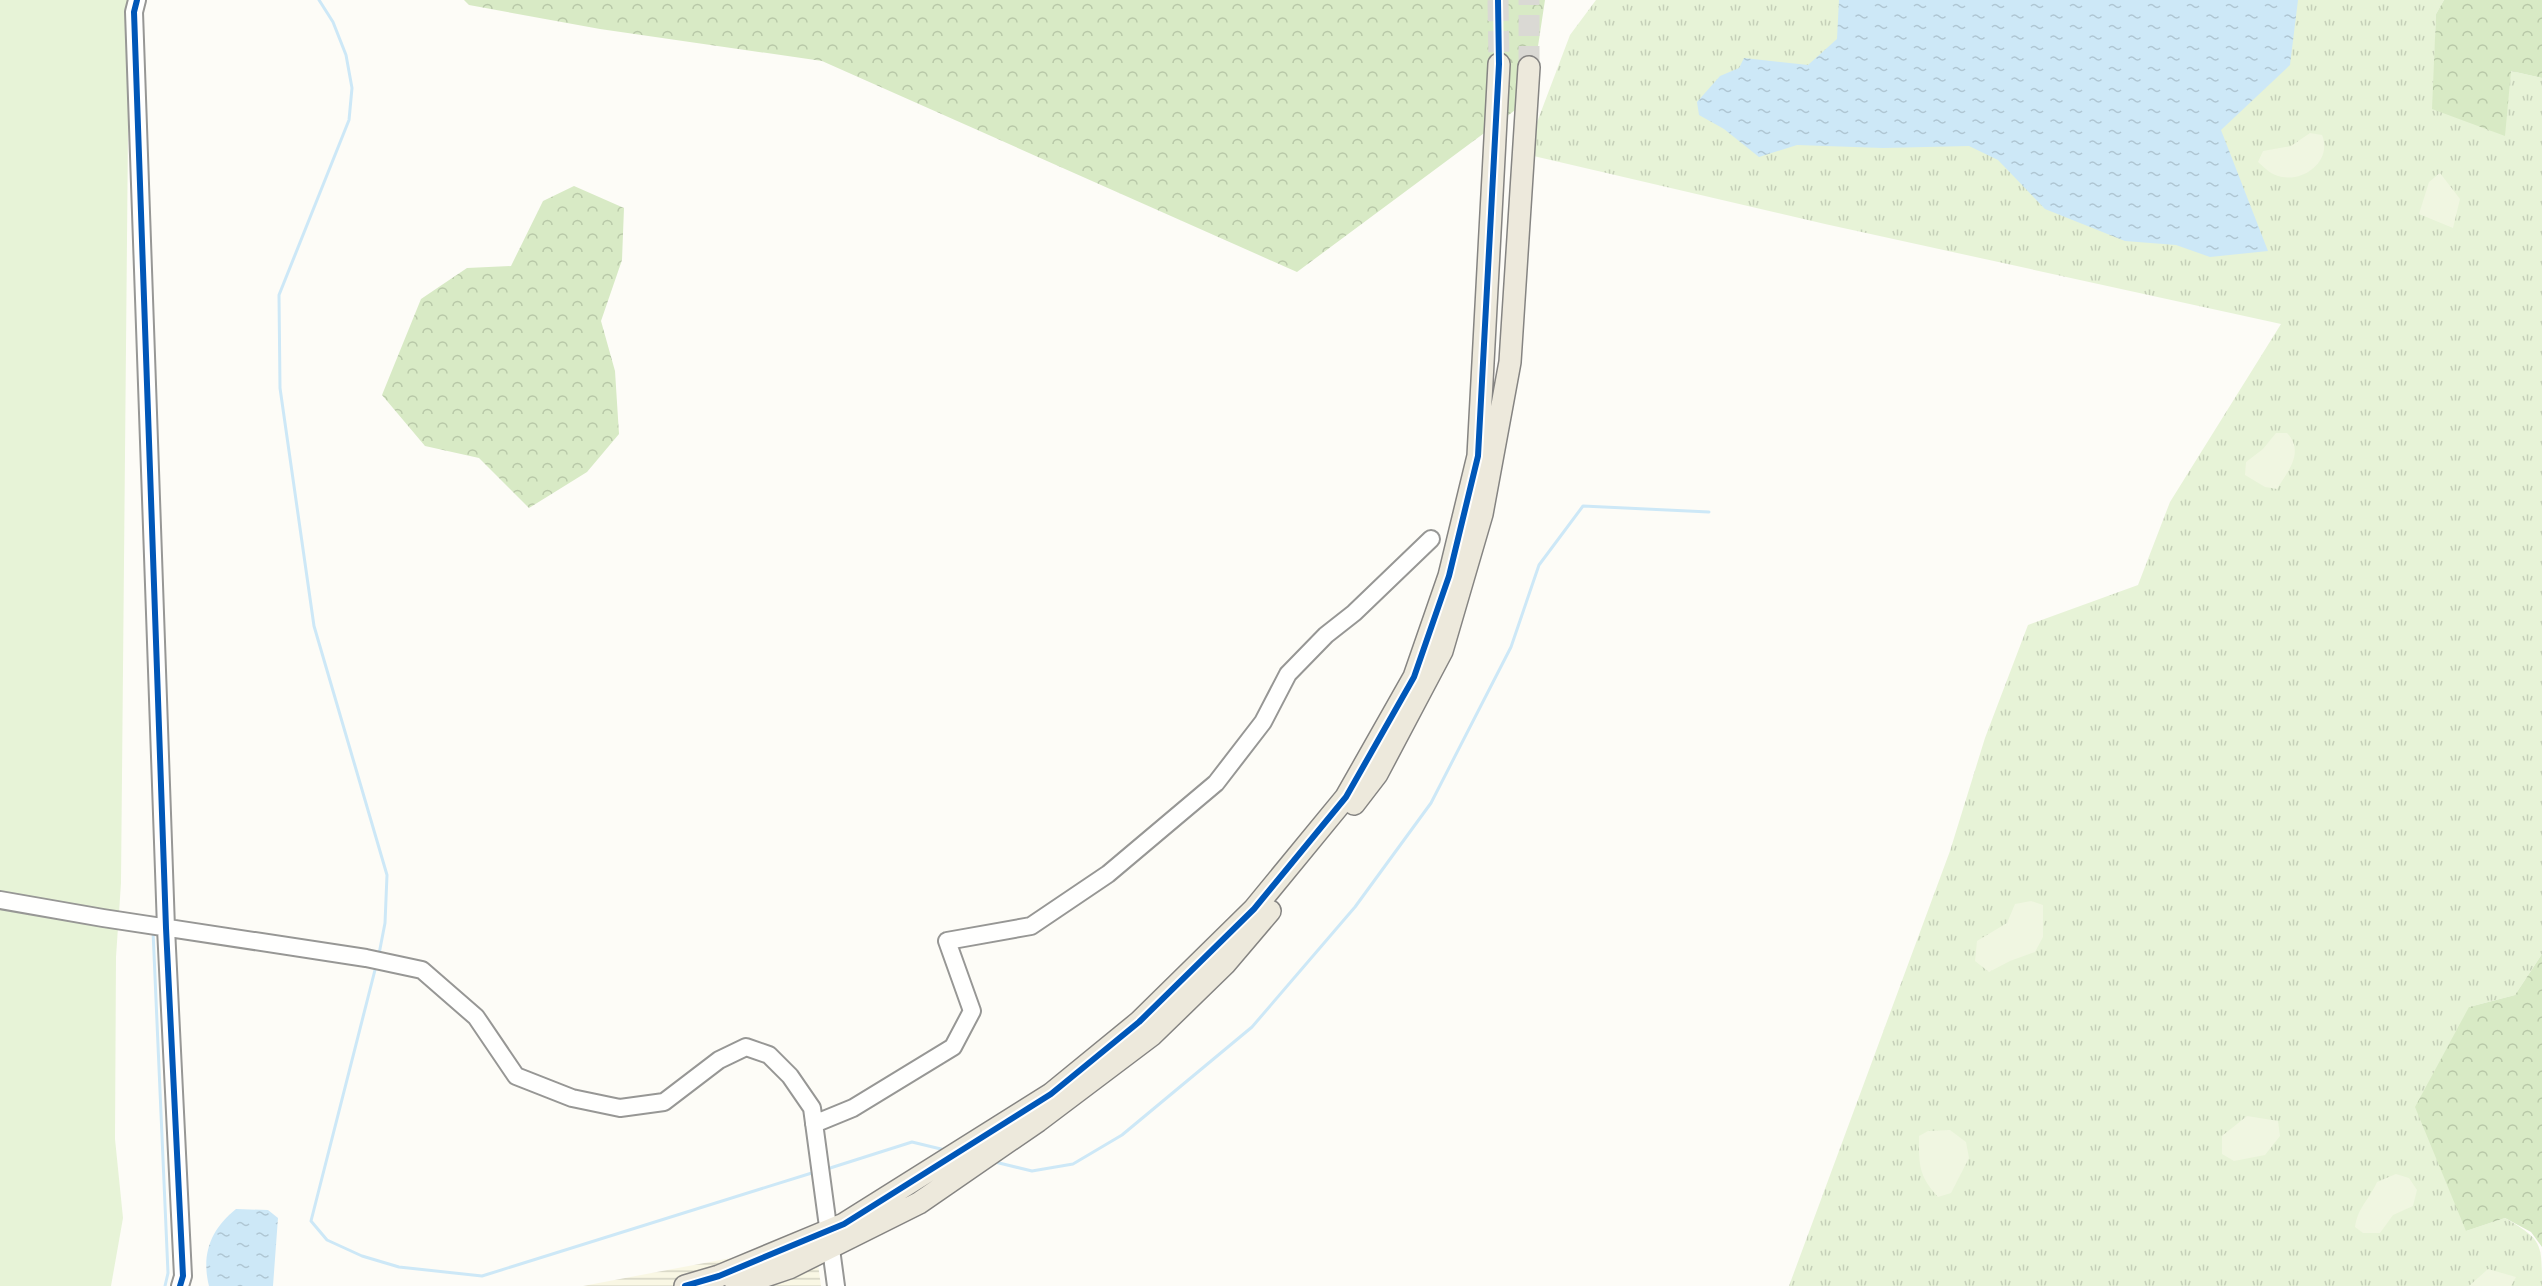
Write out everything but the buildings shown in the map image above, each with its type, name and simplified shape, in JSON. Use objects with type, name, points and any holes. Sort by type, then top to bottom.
[{"type":"main road","points":[[1171,1003],[1254,909],[1346,797],[1414,677],[1449,576],[1478,456],[1499,64]]},
{"type":"main road","points":[[736,1286],[789,1268],[830,1239],[919,1203],[1038,1121],[1171,1003],[1225,964],[1270,911],[1377,774],[1442,651],[1482,514],[1510,362],[1528,67]]},
{"type":"main road","points":[[685,1286],[719,1276],[844,1224],[1122,1047]]},
{"type":"street","points":[[137,0],[134,12],[166,928],[183,1264],[180,1286]]},
{"type":"street","points":[[814,1124],[853,1108],[953,1047],[972,1011],[947,941],[1031,926],[1108,874],[1216,783],[1263,722],[1288,674],[1326,635],[1354,613],[1431,539]]},
{"type":"street","points":[[0,900],[392,962],[422,970],[476,1017],[516,1076],[572,1098],[620,1108],[664,1102],[718,1060],[746,1047],[769,1055],[790,1077],[812,1108],[836,1286]]},
{"type":"shaded area","points":[[815,1242],[821,1286],[583,1286]]},
{"type":"green space","points":[[0,0],[134,0],[129,26],[121,883],[116,957],[115,1139],[123,1218],[111,1286],[0,1286]]},
{"type":"green space","points":[[464,0],[1545,0],[1530,99],[1297,272],[822,61],[600,29],[469,5]]},
{"type":"green space","points":[[1596,0],[2444,0],[2436,14],[2433,109],[2511,71],[2542,78],[2542,954],[2515,995],[2469,1007],[2466,1231],[2505,1218],[2526,1232],[2533,1238],[2540,1251],[2542,1286],[1789,1286],[1950,851],[1985,738],[2028,625],[2138,585],[2170,502],[2281,324],[1825,224],[1525,154],[1570,35]]},
{"type":"green space","points":[[2444,0],[2542,0],[2542,78],[2511,71],[2505,136],[2432,109],[2436,14]]},
{"type":"green space","points":[[2310,133],[2322,135],[2324,144],[2320,160],[2308,172],[2300,176],[2282,177],[2272,173],[2258,162],[2263,151],[2291,146]]},
{"type":"green space","points":[[2440,173],[2460,199],[2453,228],[2419,214],[2429,182]]},
{"type":"green space","points":[[574,186],[624,208],[622,260],[601,321],[615,371],[619,434],[587,472],[529,508],[479,458],[425,446],[382,395],[421,299],[467,268],[511,266],[543,201]]},
{"type":"green space","points":[[2276,433],[2287,433],[2295,447],[2290,468],[2277,489],[2265,487],[2245,475],[2246,462],[2263,449]]},
{"type":"green space","points":[[2031,901],[2043,905],[2043,937],[2035,952],[1989,972],[1975,961],[1977,941],[2007,923],[2015,904]]},
{"type":"green space","points":[[2542,954],[2542,1247],[2531,1232],[2505,1218],[2466,1231],[2415,1107],[2469,1007],[2515,995]]},
{"type":"green space","points":[[2247,1116],[2278,1121],[2280,1136],[2265,1155],[2234,1161],[2222,1154],[2222,1136]]},
{"type":"green space","points":[[1950,1130],[1966,1142],[1969,1158],[1951,1193],[1938,1197],[1931,1189],[1921,1169],[1919,1136],[1928,1131]]},
{"type":"green space","points":[[2396,1174],[2409,1178],[2417,1190],[2413,1206],[2393,1215],[2380,1233],[2363,1233],[2355,1227],[2361,1209],[2377,1182]]},
{"type":"green space","points":[[2488,1269],[2516,1277],[2511,1286],[2469,1286]]},
{"type":"water","points":[[1839,0],[2298,0],[2290,65],[2221,130],[2268,251],[2210,257],[2176,245],[2125,241],[2045,209],[1998,160],[1969,146],[1883,148],[1797,145],[1759,157],[1724,129],[1699,115],[1697,102],[1720,76],[1739,68],[1744,58],[1808,65],[1837,39]]},
{"type":"water","points":[[236,1209],[268,1210],[278,1218],[273,1286],[209,1286],[206,1263],[210,1243],[220,1225]]},
{"type":"waterway","points":[[319,0],[333,22],[346,55],[352,88],[349,120],[279,295],[280,388],[314,626],[387,875],[385,923],[379,954]]},
{"type":"waterway","points":[[995,1162],[1032,1171],[1073,1164],[1122,1135],[1252,1027],[1355,907],[1431,803],[1511,647],[1539,565],[1583,506],[1709,512]]},
{"type":"waterway","points":[[153,931],[168,1273],[165,1286]]},
{"type":"waterway","points":[[376,966],[311,1221],[327,1240],[362,1256],[399,1267],[482,1276],[815,1172]]},
{"type":"waterway","points":[[827,1169],[912,1142],[945,1150]]},
{"type":"tunnel","points":[[1498,0],[1499,64]]},
{"type":"tunnel","points":[[1529,0],[1529,67]]},
{"type":"cycle path","points":[[137,0],[134,12],[166,928],[183,1276],[180,1286]]},
{"type":"cycle path","points":[[685,1286],[719,1276],[844,1224],[1051,1094],[1139,1022],[1254,909],[1346,797],[1414,677],[1449,576],[1478,456],[1499,64],[1498,0]]}]
